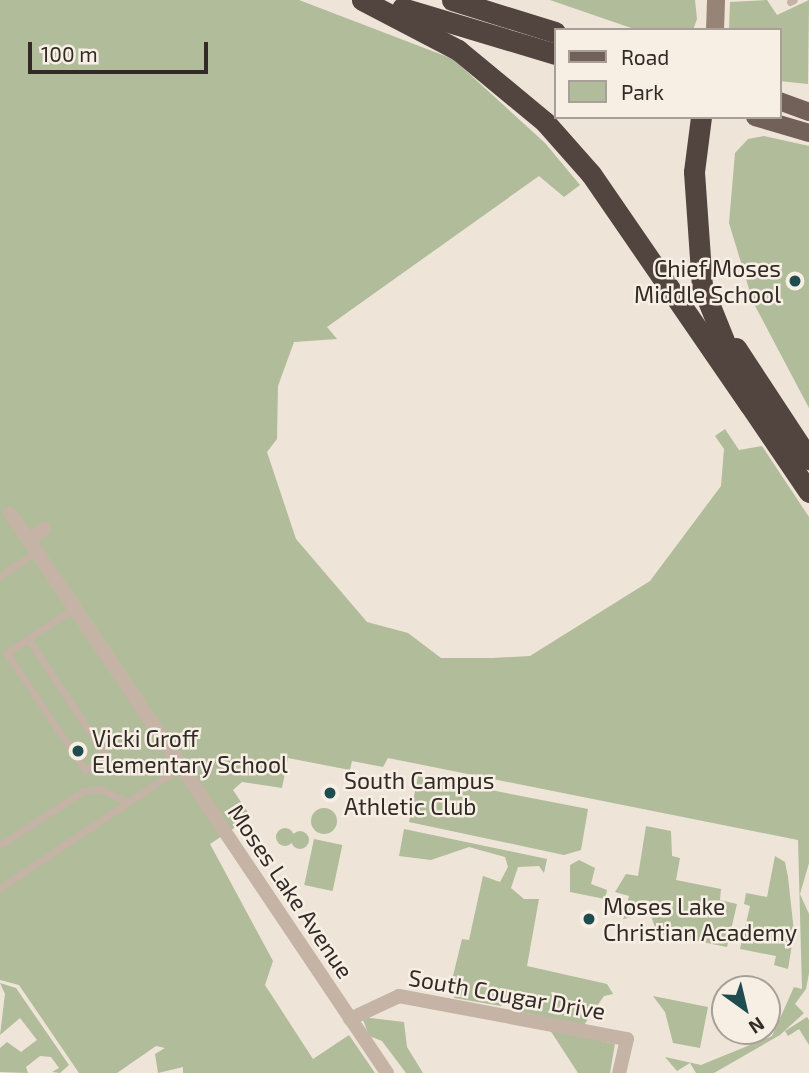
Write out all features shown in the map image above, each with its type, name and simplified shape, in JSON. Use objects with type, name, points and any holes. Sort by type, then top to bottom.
[{"type":"highway","points":[[362,0],[448,44],[545,122],[613,204],[809,492]]},
{"type":"highway","points":[[377,0],[554,54]]},
{"type":"highway","points":[[452,0],[554,32]]},
{"type":"highway","points":[[701,119],[695,217],[708,305],[750,405]]},
{"type":"highway","points":[[695,217],[728,332],[809,459]]},
{"type":"main road","points":[[781,102],[809,111]]},
{"type":"main road","points":[[761,119],[809,134]]},
{"type":"street","points":[[715,28],[716,0]]},
{"type":"street","name":"Moses Lake Avenue","points":[[10,514],[387,1073]]},
{"type":"street","points":[[32,546],[44,529]]},
{"type":"street","name":"South Cougar Drive","points":[[350,1020],[399,996],[627,1039],[620,1073]]},
{"type":"lane","points":[[0,576],[32,546]]},
{"type":"lane","points":[[29,639],[106,756],[85,770],[7,653],[74,608]]},
{"type":"lane","points":[[0,888],[181,767]]},
{"type":"lane","points":[[0,845],[83,790],[100,789],[128,802]]},
{"type":"green space","points":[[0,0],[299,0],[453,59],[545,143],[580,185],[564,197],[539,176],[327,327],[337,339],[294,342],[278,386],[277,439],[267,452],[296,539],[367,622],[408,633],[441,658],[530,656],[650,581],[721,486],[724,449],[715,436],[725,429],[739,450],[762,446],[809,517],[809,863],[800,894],[809,914],[809,973],[806,989],[795,1004],[804,1013],[781,1034],[781,1016],[794,987],[802,989],[798,840],[388,758],[383,767],[352,761],[350,770],[288,758],[282,788],[242,782],[233,790],[251,817],[210,844],[273,961],[265,985],[313,1059],[349,1035],[375,1073],[183,1073],[183,1067],[158,1073],[155,1054],[165,1048],[156,1046],[117,1073],[79,1073],[19,985],[0,980]]},
{"type":"green space","points":[[550,0],[695,0],[697,19],[694,28],[631,28]]},
{"type":"green space","points":[[767,0],[777,15],[809,0],[808,84],[781,81],[781,28],[729,28],[730,2]]},
{"type":"green space","points":[[764,136],[809,146],[809,408],[753,302],[729,223],[735,153],[748,139]]},
{"type":"green space","points":[[418,776],[588,809],[581,850],[564,855],[409,822]]},
{"type":"green space","points":[[324,808],[333,812],[337,821],[333,830],[324,834],[315,830],[311,821],[315,812]]},
{"type":"green space","points":[[646,826],[671,831],[672,856],[680,858],[676,880],[721,889],[720,900],[737,904],[727,947],[657,933],[650,913],[623,919],[629,896],[615,892],[626,874],[638,876]]},
{"type":"green space","points":[[285,828],[293,833],[294,837],[289,845],[285,846],[277,841],[276,837],[281,829]]},
{"type":"green space","points":[[404,829],[547,859],[544,873],[539,866],[518,867],[511,888],[524,899],[539,899],[527,966],[607,984],[613,994],[604,996],[584,1025],[521,1012],[521,1003],[504,1000],[501,1006],[454,998],[459,982],[452,980],[462,939],[469,940],[483,876],[500,882],[508,867],[505,857],[469,847],[431,860],[399,856]]},
{"type":"green space","points":[[300,831],[306,834],[309,840],[306,846],[300,849],[294,846],[291,840],[294,834]]},
{"type":"green space","points":[[314,839],[342,845],[333,891],[304,885]]},
{"type":"green space","points":[[775,856],[785,862],[788,877],[794,932],[788,969],[774,965],[776,956],[740,949],[750,906],[744,904],[746,893],[767,897]]},
{"type":"green space","points":[[579,860],[595,868],[591,884],[607,890],[605,899],[570,892],[570,865]]},
{"type":"green space","points":[[0,983],[16,988],[69,1065],[60,1073],[52,1072],[59,1068],[51,1057],[40,1056],[26,1067],[28,1073],[0,1072],[0,1048],[7,1042],[21,1052],[37,1040],[20,1018],[0,1035],[5,994]]},
{"type":"green space","points":[[653,996],[708,1007],[700,1048],[673,1043],[665,1012]]},
{"type":"green space","points":[[362,1017],[404,1022],[407,1047],[423,1073],[406,1073],[382,1041],[369,1036]]},
{"type":"green space","points":[[807,1017],[809,1045],[799,1029],[788,1036],[785,1031]]},
{"type":"green space","points":[[550,1030],[615,1044],[610,1073],[578,1073]]},
{"type":"green space","points":[[750,1045],[763,1045],[714,1073],[696,1073],[690,1063],[677,1071],[665,1057],[701,1065]]},
{"type":"place","name":"Chief Moses Middle School","points":[[795,281]]},
{"type":"place","name":"Vicki Groff Elementary School","points":[[78,751]]},
{"type":"place","name":"South Campus Athletic Club","points":[[330,793]]},
{"type":"place","name":"Moses Lake Christian Academy","points":[[589,919]]}]
